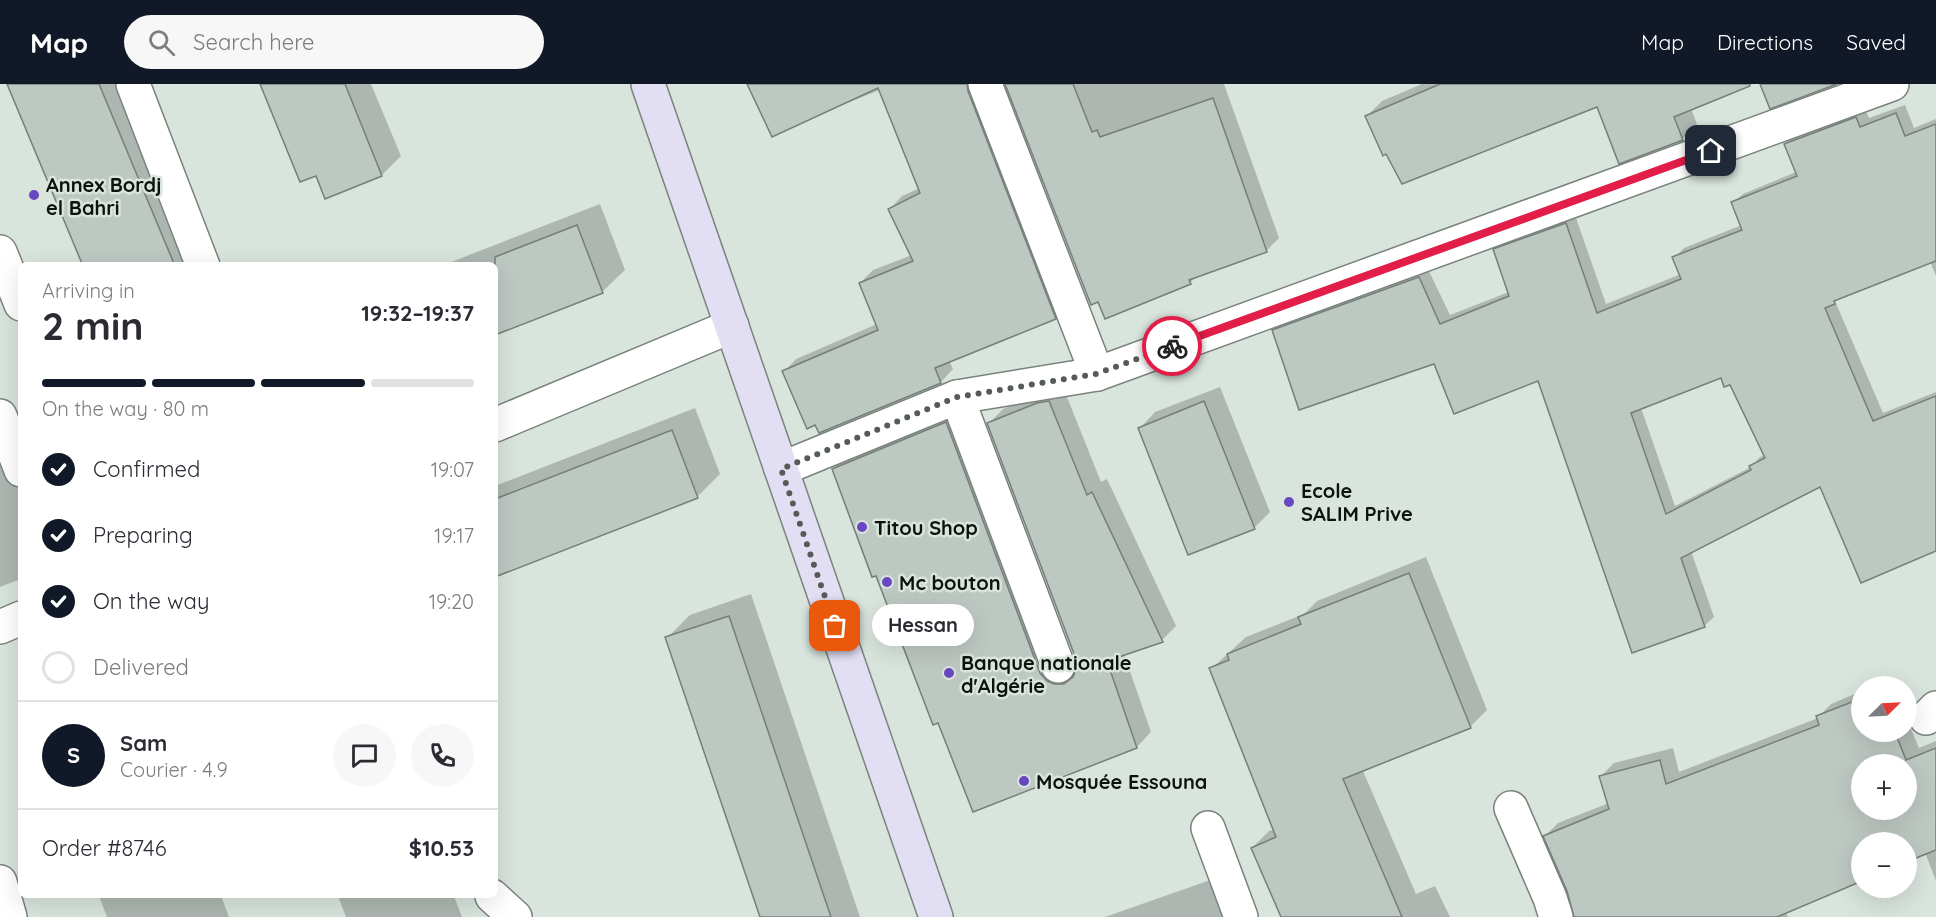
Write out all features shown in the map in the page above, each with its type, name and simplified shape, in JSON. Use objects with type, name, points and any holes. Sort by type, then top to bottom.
[{"type":"main road","points":[[648,84],[936,917]]},
{"type":"street","points":[[133,84],[201,262]]},
{"type":"street","points":[[985,84],[1096,374]]},
{"type":"street","points":[[781,469],[957,397],[1096,374],[1892,84]]},
{"type":"street","points":[[0,252],[18,297]]},
{"type":"street","points":[[498,423],[732,326]]},
{"type":"street","points":[[957,397],[1058,666]]},
{"type":"street","points":[[0,416],[18,462]]},
{"type":"street","points":[[0,627],[18,619]]},
{"type":"street","points":[[1511,808],[1556,917]]},
{"type":"street","points":[[1208,828],[1242,917]]},
{"type":"street","points":[[0,882],[10,917]]},
{"type":"street","points":[[494,898],[515,917]]},
{"type":"building","points":[[7,84],[99,84],[173,262],[81,262]]},
{"type":"building","points":[[260,84],[345,84],[382,176],[325,199],[316,176],[300,182]]},
{"type":"building","points":[[747,84],[967,84],[1056,319],[935,368],[941,383],[819,433],[815,425],[807,429],[782,371],[878,330],[859,283],[913,261],[888,209],[920,193],[878,88],[772,137]]},
{"type":"building","points":[[1005,84],[1073,84],[1092,132],[1097,130],[1100,137],[1213,98],[1267,252],[1189,280],[1191,284],[1105,319],[1098,302],[1091,305]]},
{"type":"building","points":[[1440,84],[1750,84],[1750,86],[1674,117],[1683,140],[1619,164],[1597,107],[1402,184],[1386,154],[1383,156],[1365,116]]},
{"type":"building","points":[[1760,84],[1837,84],[1770,109]]},
{"type":"building","points":[[1896,113],[1905,136],[1936,124],[1936,261],[1834,301],[1835,304],[1825,308],[1873,421],[1936,396],[1936,551],[1861,583],[1820,487],[1681,558],[1705,627],[1632,653],[1538,381],[1454,414],[1434,364],[1299,410],[1272,330],[1419,277],[1440,324],[1509,296],[1493,249],[1566,223],[1597,313],[1681,279],[1672,257],[1742,230],[1731,202],[1797,176],[1784,144],[1856,117],[1860,127]],"holes":[[[1721,378],[1724,387],[1730,385],[1765,458],[1749,466],[1751,470],[1666,514],[1631,413]]]},
{"type":"building","points":[[577,225],[603,293],[498,334],[498,262],[495,262],[495,257]]},
{"type":"building","points":[[1049,401],[1087,495],[1092,492],[1163,642],[1107,661],[1137,748],[973,812],[938,723],[933,725],[876,576],[872,577],[832,469],[946,422],[1040,673],[1047,681],[1064,684],[1073,677],[1077,668],[1076,659],[987,423],[1037,403]]},
{"type":"building","points":[[1204,401],[1255,529],[1188,555],[1138,428]]},
{"type":"building","points":[[672,430],[698,498],[498,576],[498,498]]},
{"type":"building","points":[[1409,573],[1471,728],[1343,779],[1402,917],[1281,917],[1251,848],[1276,837],[1209,668],[1229,660],[1227,654],[1301,624],[1298,617]]},
{"type":"building","points":[[729,616],[831,917],[760,917],[665,637]]},
{"type":"building","points":[[1851,702],[1851,742],[1899,742],[1904,754],[1851,754],[1851,820],[1917,820],[1917,756],[1936,748],[1936,850],[1917,858],[1917,832],[1851,832],[1851,886],[1777,917],[1574,917],[1567,891],[1543,836],[1609,809],[1599,776],[1660,760],[1666,784],[1819,725],[1816,716]]},
{"type":"way so far","points":[[835,626],[781,469],[957,397],[1096,374],[1172,346]]},
{"type":"place","name":"Annex Bordj el Bahri","points":[[34,195]]},
{"type":"place","name":"Ecole SALIM Prive","points":[[1289,502]]},
{"type":"place","name":"Titou Shop","points":[[862,527]]},
{"type":"place","name":"Mc bouton","points":[[887,582]]},
{"type":"place","name":"Hessan","points":[[835,626]]},
{"type":"place","name":"Banque nationale d'Algérie","points":[[949,673]]},
{"type":"place","name":"Mosquée Essouna","points":[[1024,781]]},
{"type":"route","points":[[1172,346],[1711,151]]}]
